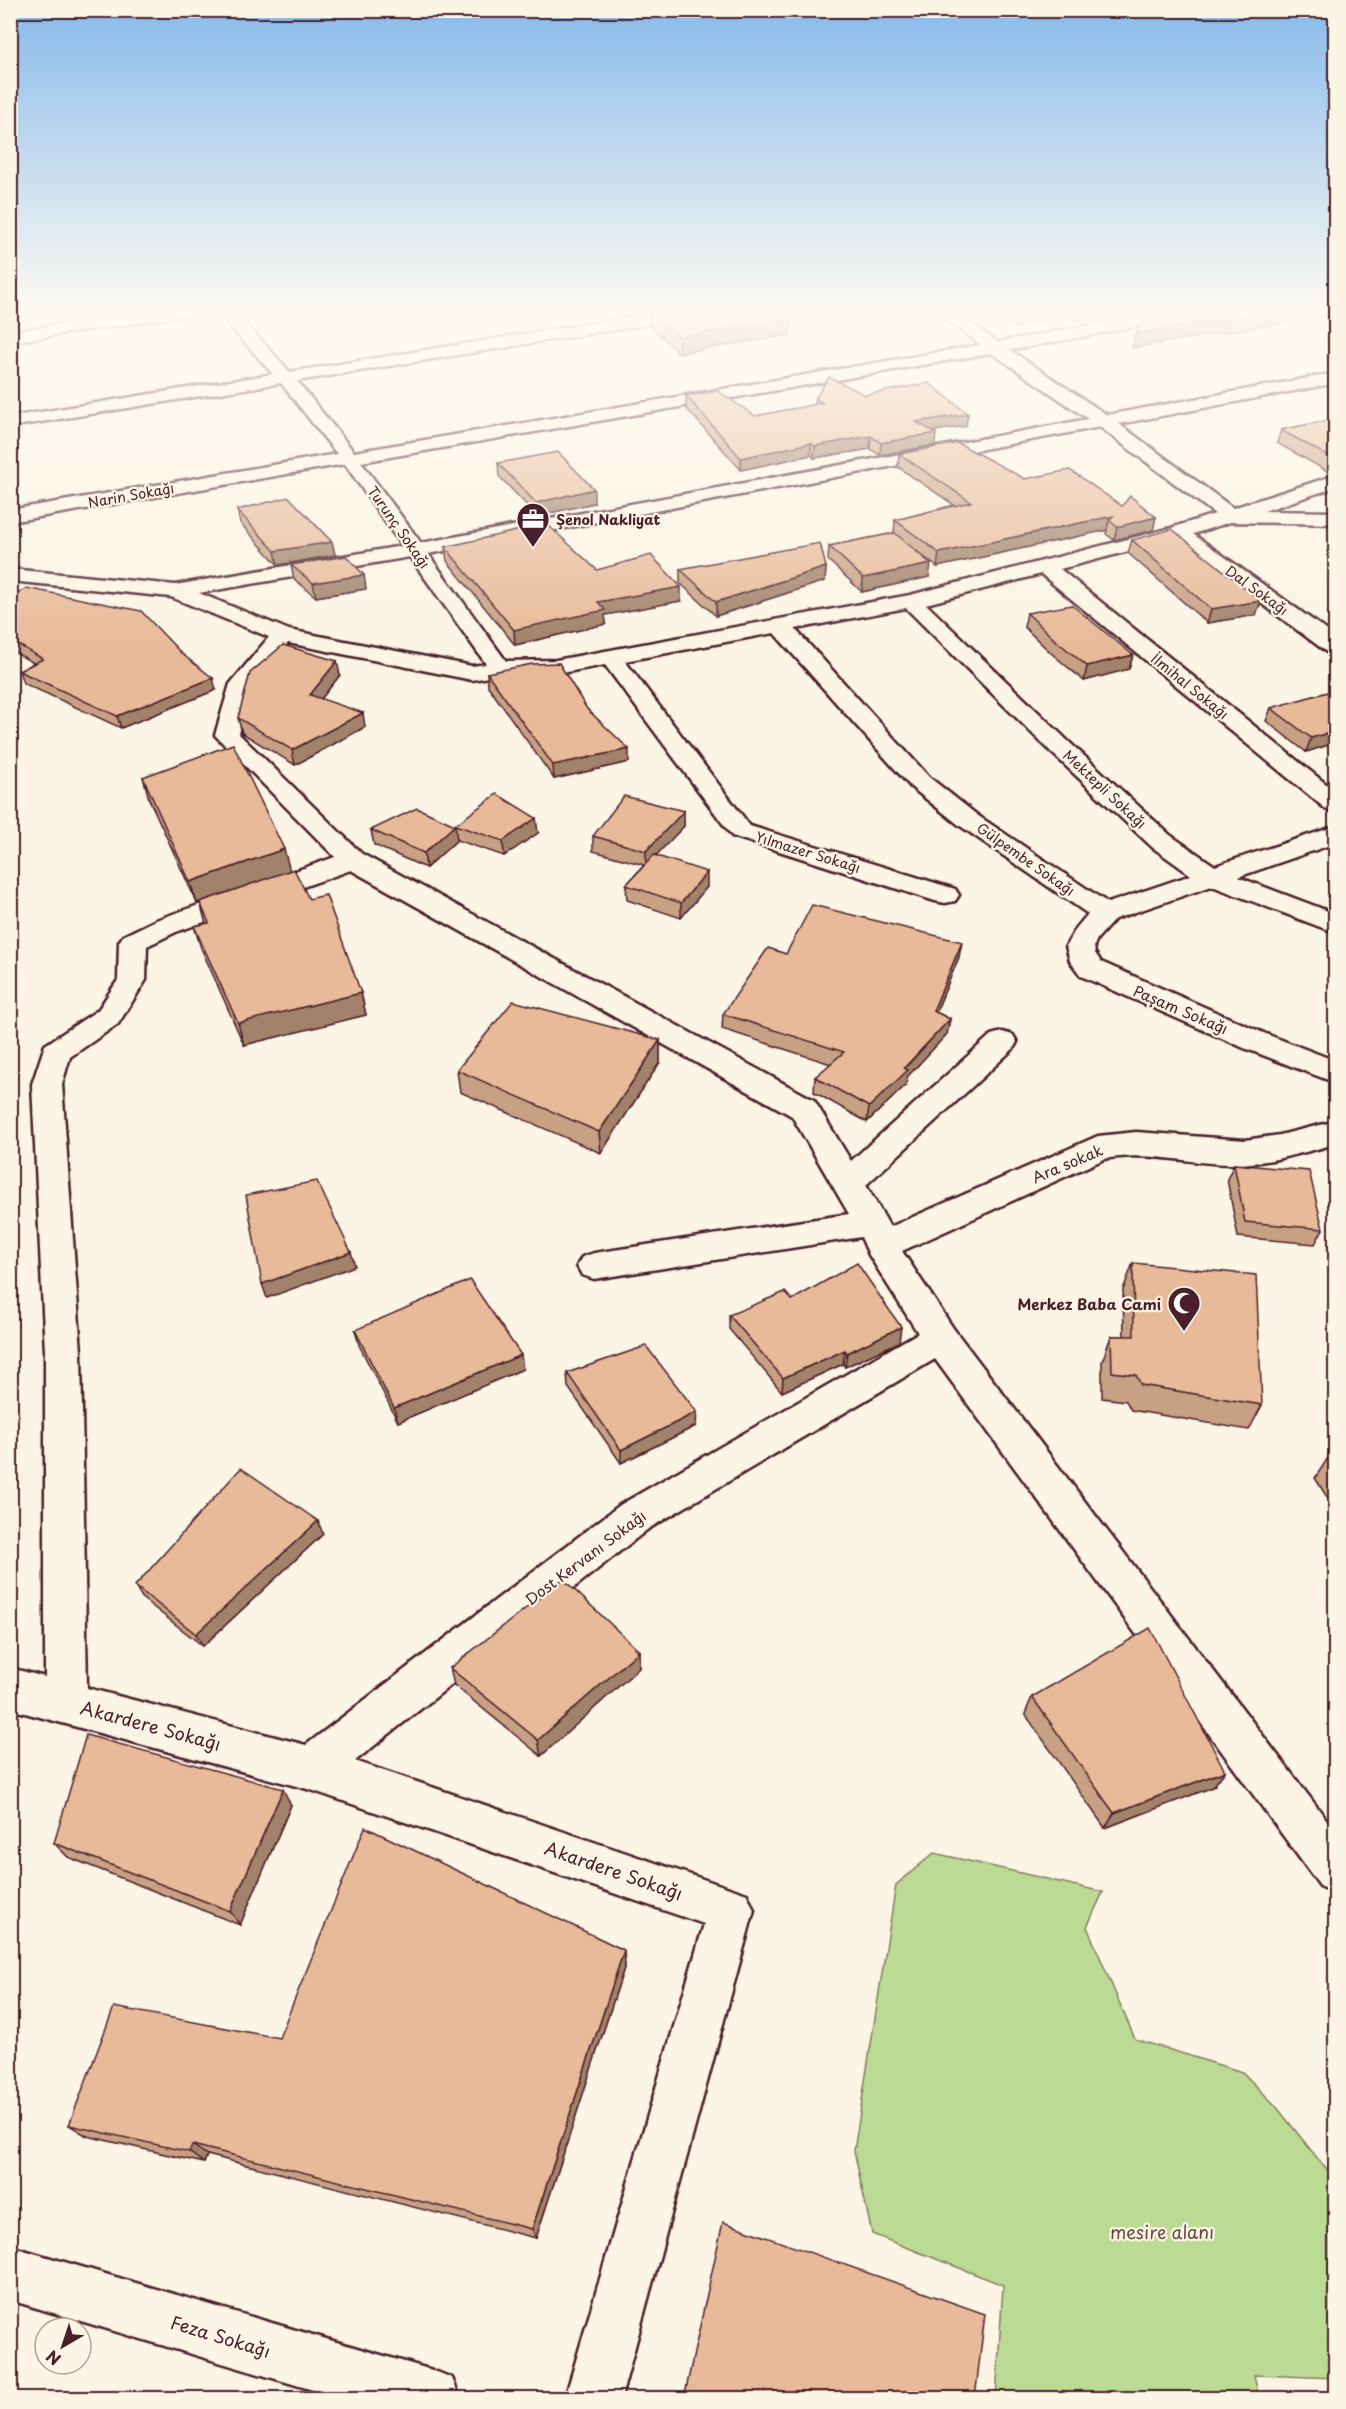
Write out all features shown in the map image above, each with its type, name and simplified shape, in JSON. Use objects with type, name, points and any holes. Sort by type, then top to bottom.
[{"type":"street","name":"Turunç Sokağı","points":[[320,420],[348,456],[500,668]]},
{"type":"street","name":"Narin Sokağı","points":[[10,516],[560,420]]},
{"type":"street","points":[[1102,420],[1231,516],[1335,518]]},
{"type":"street","points":[[10,575],[175,591],[415,550],[1119,420]]},
{"type":"street","points":[[175,591],[283,635],[472,673],[500,668],[556,667],[911,601],[1178,532],[1335,481]]},
{"type":"street","name":"Dal Sokağı","points":[[1178,532],[1335,648]]},
{"type":"street","name":"İlmihal Sokağı","points":[[1044,566],[1335,805]]},
{"type":"street","name":"Mektepli Sokağı","points":[[911,601],[1060,747],[1161,841],[1187,861],[1214,877],[1335,924]]},
{"type":"street","name":"Gülpembe Sokağı","points":[[780,627],[920,782],[968,820],[1105,914]]},
{"type":"street","points":[[283,635],[241,684],[227,735],[353,860],[803,1108],[876,1235],[940,1338],[1335,1868]]},
{"type":"street","name":"Yılmazer Sokağı","points":[[611,657],[741,831],[945,895]]},
{"type":"street","points":[[1105,914],[1335,834]]},
{"type":"street","points":[[66,1702],[63,1352],[47,1084],[56,1052],[108,1017],[132,980],[133,942],[166,926],[353,860]]},
{"type":"street","name":"Paşam Sokağı","points":[[1105,914],[1082,939],[1079,950],[1082,960],[1091,969],[1255,1041],[1335,1073]]},
{"type":"street","points":[[848,1183],[1002,1042]]},
{"type":"street","name":"Ara sokak","points":[[594,1266],[876,1235],[1098,1148],[1121,1142],[1244,1152],[1278,1147],[1335,1132]]},
{"type":"street","name":"Dost Kervanı Sokağı","points":[[311,1768],[634,1517],[940,1338]]},
{"type":"street","name":"Akardere Sokağı","points":[[10,1688],[311,1768],[731,1910],[593,2398]]},
{"type":"street","name":"Feza Sokağı","points":[[10,2273],[432,2398]]},
{"type":"green space","name":"mesire alanı","points":[[934,1853],[1103,1892],[1087,1927],[1135,2039],[1242,2072],[1275,2105],[1334,2179],[1335,2378],[1254,2375],[1259,2398],[996,2398],[1003,2285],[872,2234],[854,2151],[896,1885]]},
{"type":"building","points":[[708,420],[926,420],[916,422],[936,433],[881,443],[871,436],[815,446],[811,443],[741,458]]},
{"type":"building","points":[[1335,420],[1335,460],[1281,430]]},
{"type":"building","points":[[958,443],[1025,479],[1070,470],[1122,506],[1130,496],[1156,517],[1117,527],[1109,520],[1113,516],[939,553],[895,520],[971,502],[899,454]]},
{"type":"building","points":[[558,452],[594,489],[536,503],[498,463]]},
{"type":"building","points":[[289,497],[332,542],[275,551],[237,510]]},
{"type":"building","points":[[547,524],[597,570],[651,555],[681,587],[598,602],[605,610],[514,630],[445,547]]},
{"type":"building","points":[[1172,529],[1261,601],[1211,609],[1132,540]]},
{"type":"building","points":[[895,533],[931,564],[863,578],[829,546]]},
{"type":"building","points":[[820,543],[826,567],[716,602],[680,569]]},
{"type":"building","points":[[346,556],[364,575],[313,583],[291,565]]},
{"type":"building","points":[[26,588],[141,611],[182,654],[213,678],[117,716],[19,671],[43,659],[10,640],[10,600]]},
{"type":"building","points":[[1072,605],[1133,655],[1087,666],[1027,613]]},
{"type":"building","points":[[283,645],[337,661],[310,695],[363,713],[292,750],[238,718],[250,673]]},
{"type":"building","points":[[559,663],[587,709],[629,749],[553,765],[487,673],[532,664]]},
{"type":"building","points":[[1335,690],[1335,731],[1311,738],[1271,708]]},
{"type":"building","points":[[233,744],[284,849],[190,882],[143,777]]},
{"type":"building","points":[[497,794],[536,818],[503,841],[455,825]]},
{"type":"building","points":[[624,796],[684,811],[646,851],[593,836]]},
{"type":"building","points":[[417,808],[455,825],[424,853],[371,830]]},
{"type":"building","points":[[654,855],[707,872],[681,903],[626,885]]},
{"type":"building","points":[[294,869],[309,899],[326,895],[361,993],[238,1023],[194,926],[209,923],[200,902]]},
{"type":"building","points":[[812,905],[962,942],[933,1011],[950,1019],[904,1068],[908,1070],[869,1107],[815,1077],[844,1052],[723,1014],[768,948],[786,954]]},
{"type":"building","points":[[513,1001],[660,1040],[599,1132],[457,1070]]},
{"type":"building","points":[[1234,1164],[1309,1171],[1323,1229],[1245,1222]]},
{"type":"building","points":[[317,1181],[351,1252],[262,1284],[246,1195]]},
{"type":"building","points":[[857,1263],[901,1327],[847,1353],[845,1350],[783,1378],[729,1315],[785,1292],[792,1300]]},
{"type":"building","name":"Merkez Baba Cami","points":[[1133,1263],[1256,1275],[1262,1405],[1141,1385],[1136,1375],[1112,1372],[1111,1336],[1134,1336]]},
{"type":"building","points":[[470,1280],[521,1355],[394,1408],[355,1330]]},
{"type":"building","points":[[646,1346],[697,1412],[621,1450],[567,1373]]},
{"type":"building","points":[[241,1468],[318,1521],[196,1634],[135,1586]]},
{"type":"building","points":[[563,1579],[639,1651],[538,1740],[450,1668]]},
{"type":"building","points":[[1150,1628],[1225,1771],[1114,1813],[1032,1697]]},
{"type":"building","points":[[86,1735],[283,1789],[230,1911],[54,1843]]},
{"type":"building","points":[[365,1827],[624,1950],[532,2229],[192,2145],[189,2152],[69,2125],[114,2007],[279,2038]]},
{"type":"building","points":[[723,2222],[985,2314],[975,2398],[684,2398]]},
{"type":"place","name":"Şenol Nakliyat","points":[[533,548]]},
{"type":"place","name":"Merkez Baba Cami","points":[[1184,1332]]}]
